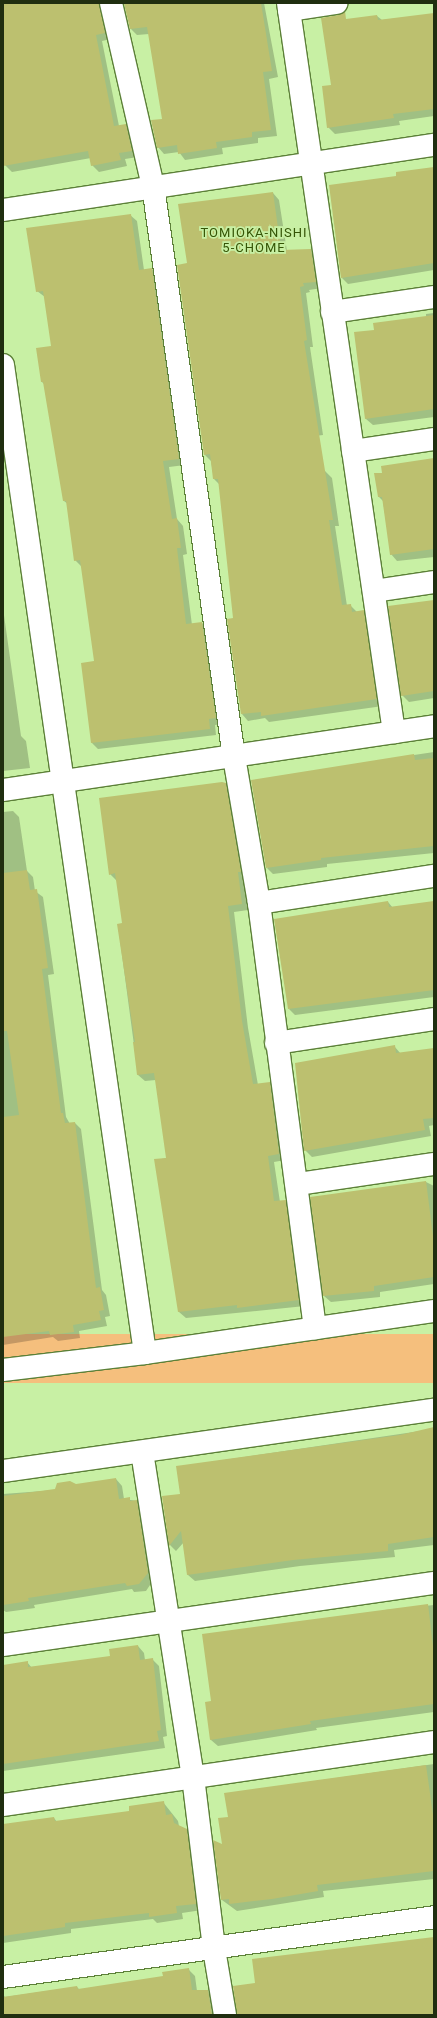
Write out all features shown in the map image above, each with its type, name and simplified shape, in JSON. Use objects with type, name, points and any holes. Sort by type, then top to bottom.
[{"type":"street","points":[[111,3],[152,186],[234,757],[259,903],[276,1043],[298,1184],[316,1328]]},
{"type":"street","points":[[336,3],[289,7],[310,163],[394,732]]},
{"type":"street","points":[[3,210],[152,186],[434,145]]},
{"type":"street","points":[[332,312],[434,297]]},
{"type":"street","points":[[3,365],[145,1353]]},
{"type":"street","points":[[353,451],[434,439]]},
{"type":"street","points":[[374,590],[434,582]]},
{"type":"street","points":[[3,790],[234,757],[434,726]]},
{"type":"street","points":[[259,903],[434,876]]},
{"type":"street","points":[[276,1043],[434,1019]]},
{"type":"street","points":[[298,1184],[434,1164]]},
{"type":"street","points":[[3,1370],[145,1353],[434,1311]]},
{"type":"street","points":[[3,1471],[434,1410]]},
{"type":"street","points":[[142,1452],[170,1621],[193,1777],[214,1948],[225,2015]]},
{"type":"street","points":[[3,1645],[434,1583]]},
{"type":"street","points":[[3,1805],[434,1742]]},
{"type":"street","points":[[3,1977],[434,1916]]},
{"type":"shaded area","points":[[3,1334],[434,1334],[434,1383],[3,1383]]},
{"type":"building","points":[[3,3],[99,3],[105,33],[96,35],[114,126],[126,124],[132,151],[119,153],[121,160],[91,166],[88,151],[3,166]]},
{"type":"building","points":[[124,3],[261,3],[272,71],[263,72],[271,130],[252,132],[252,137],[216,142],[217,148],[178,154],[177,145],[157,148],[151,120],[162,119],[147,27],[130,29]]},
{"type":"building","points":[[345,11],[346,19],[377,15],[378,20],[434,13],[434,109],[393,114],[394,118],[327,128],[322,86],[331,85],[321,18],[338,15]]},
{"type":"building","points":[[434,167],[434,263],[341,278],[329,185],[396,176],[396,172]]},
{"type":"building","points":[[273,192],[281,250],[311,249],[316,282],[303,283],[304,286],[300,287],[307,340],[304,341],[333,520],[329,520],[342,605],[351,604],[352,612],[364,610],[377,699],[261,716],[261,712],[241,714],[227,619],[233,618],[218,479],[213,479],[210,454],[204,455],[177,265],[187,263],[178,204]]},
{"type":"building","points":[[131,214],[139,270],[152,268],[179,459],[163,461],[172,519],[177,518],[181,548],[177,548],[186,624],[202,622],[216,718],[209,719],[210,729],[91,743],[81,663],[94,661],[80,560],[74,561],[66,501],[63,501],[43,382],[41,382],[36,348],[51,346],[43,291],[36,292],[26,228]]},
{"type":"building","points":[[434,315],[434,409],[365,419],[354,332],[374,330],[373,323]]},
{"type":"building","points":[[434,458],[434,549],[390,555],[382,497],[378,497],[374,473],[382,473],[381,466]]},
{"type":"building","points":[[434,600],[434,691],[401,696],[388,606]]},
{"type":"building","points":[[414,754],[415,760],[434,758],[434,846],[321,858],[321,860],[266,868],[251,780]]},
{"type":"building","points":[[222,782],[226,783],[241,872],[238,872],[242,904],[228,906],[242,1021],[253,1084],[270,1082],[279,1154],[268,1156],[274,1201],[286,1200],[299,1300],[237,1308],[237,1305],[178,1312],[154,1159],[166,1158],[154,1073],[137,1075],[133,1042],[135,1042],[117,924],[122,923],[115,873],[109,875],[99,798]]},
{"type":"building","points":[[27,870],[30,890],[37,889],[48,968],[42,969],[61,1113],[63,1113],[65,1123],[75,1122],[96,1288],[100,1287],[104,1310],[99,1311],[101,1320],[73,1325],[74,1332],[50,1335],[49,1331],[3,1337],[3,1117],[19,1115],[7,1031],[3,1031],[3,873]]},
{"type":"building","points":[[388,901],[389,907],[434,901],[434,990],[288,1009],[274,919]]},
{"type":"building","points":[[395,1045],[396,1053],[434,1048],[434,1118],[423,1119],[425,1130],[304,1151],[295,1063]]},
{"type":"building","points":[[426,1181],[434,1244],[434,1277],[374,1286],[374,1291],[323,1296],[310,1197]]},
{"type":"building","points":[[434,1427],[434,1537],[388,1544],[388,1551],[293,1560],[187,1575],[181,1531],[169,1546],[162,1496],[180,1494],[176,1466],[400,1435]]},
{"type":"building","points":[[116,1478],[119,1499],[130,1497],[130,1501],[137,1500],[148,1573],[139,1584],[127,1586],[125,1583],[28,1598],[29,1601],[3,1605],[3,1496],[55,1489],[57,1483],[70,1481],[76,1484]]},
{"type":"building","points":[[428,1604],[434,1655],[434,1704],[310,1721],[311,1724],[210,1740],[205,1702],[211,1701],[202,1634]]},
{"type":"building","points":[[138,1645],[140,1660],[153,1658],[161,1730],[157,1731],[159,1741],[3,1764],[3,1665],[28,1661],[28,1667],[110,1656],[109,1649]]},
{"type":"building","points":[[426,1765],[434,1822],[434,1871],[317,1885],[318,1891],[272,1899],[229,1904],[229,1899],[221,1900],[213,1840],[222,1844],[218,1818],[228,1817],[224,1793]]},
{"type":"building","points":[[164,1801],[166,1815],[172,1814],[174,1823],[187,1829],[196,1904],[176,1906],[177,1913],[149,1917],[149,1913],[65,1923],[65,1927],[3,1936],[3,1824],[54,1817],[55,1821],[129,1811],[129,1806]]},
{"type":"building","points":[[434,1937],[434,2015],[237,2015],[233,1986],[255,1983],[252,1959]]},
{"type":"building","points":[[189,1968],[192,1990],[208,1990],[212,2015],[3,2015],[3,1997],[77,1986],[78,1989],[163,1976],[162,1972]]},
{"type":"district","name":"TOMIOKA-NISHI 5-CHOME","points":[[254,242]]}]
